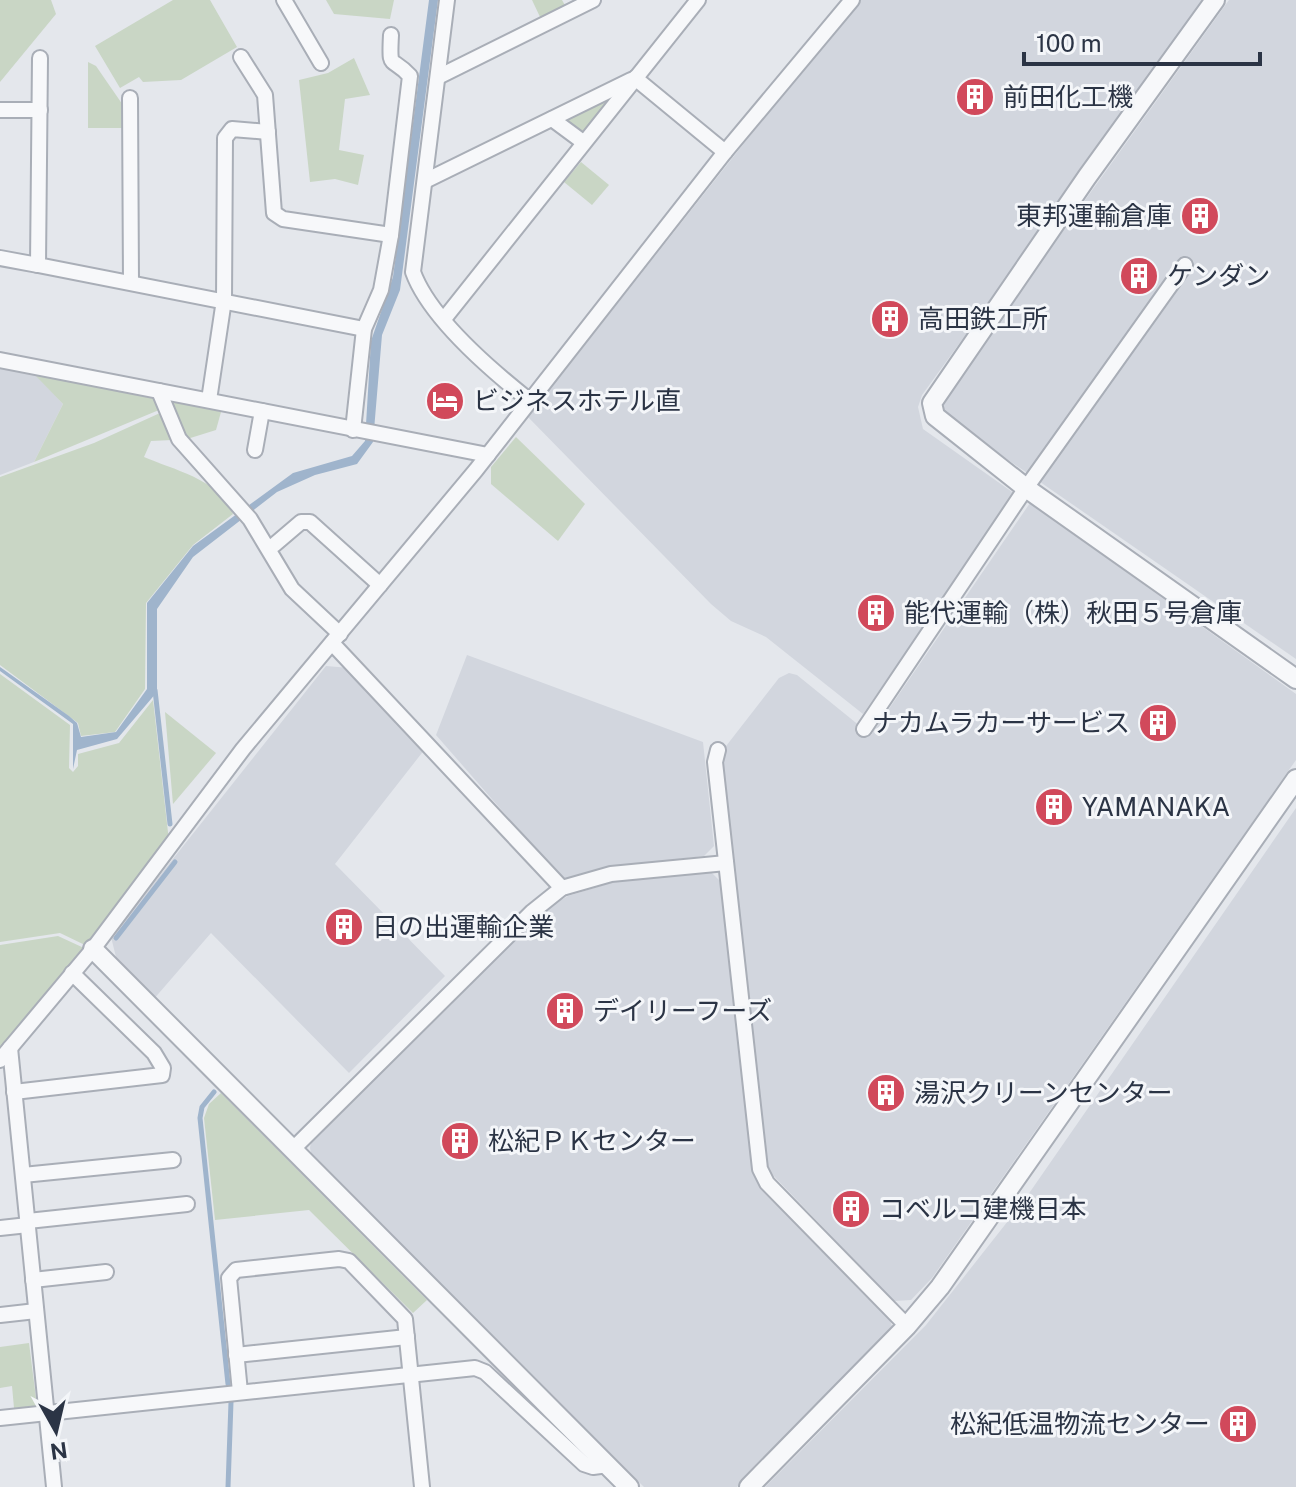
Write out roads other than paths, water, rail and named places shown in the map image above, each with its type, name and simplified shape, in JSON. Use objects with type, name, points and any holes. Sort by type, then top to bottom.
[{"type":"street","points":[[284,0],[321,63]]},
{"type":"street","points":[[447,0],[427,180],[413,272],[418,285],[444,319],[495,374],[530,401]]},
{"type":"street","points":[[438,77],[593,0]]},
{"type":"street","points":[[444,319],[698,0]]},
{"type":"street","points":[[0,1060],[93,949],[243,749],[488,455],[725,152],[852,0]]},
{"type":"street","points":[[1215,0],[1087,177],[932,403],[935,416],[1026,488],[1296,679]]},
{"type":"street","points":[[362,432],[364,329],[381,290],[391,235],[410,76],[394,67],[390,59],[391,35]]},
{"type":"street","points":[[241,57],[265,95],[274,213],[283,219],[391,235]]},
{"type":"street","points":[[38,265],[40,58]]},
{"type":"street","points":[[427,180],[635,78]]},
{"type":"street","points":[[635,78],[725,152]]},
{"type":"street","points":[[130,98],[131,282]]},
{"type":"street","points":[[0,110],[40,110]]},
{"type":"street","points":[[552,119],[583,142]]},
{"type":"street","points":[[209,400],[224,300],[225,138],[232,129],[268,132]]},
{"type":"street","points":[[0,258],[364,329]]},
{"type":"street","points":[[864,729],[1026,488],[1185,265]]},
{"type":"street","points":[[0,360],[488,455]]},
{"type":"street","points":[[159,391],[179,439],[244,512],[292,589],[562,888]]},
{"type":"street","points":[[255,450],[262,411]]},
{"type":"street","points":[[274,545],[301,522],[310,522],[380,585]]},
{"type":"street","points":[[718,750],[715,762],[760,1169],[767,1183],[907,1326]]},
{"type":"street","points":[[749,1487],[907,1326],[940,1287],[1296,779]]},
{"type":"street","points":[[293,1149],[532,912],[562,888],[611,874],[726,863]]},
{"type":"street","points":[[93,949],[629,1487]]},
{"type":"street","points":[[14,1092],[162,1075],[163,1068],[154,1053],[72,973]]},
{"type":"street","points":[[10,1048],[54,1487]]},
{"type":"street","points":[[23,1175],[173,1160]]},
{"type":"street","points":[[0,1228],[187,1204]]},
{"type":"street","points":[[240,1392],[229,1278],[236,1270],[339,1259],[349,1261],[405,1319],[422,1487]]},
{"type":"street","points":[[33,1280],[106,1272]]},
{"type":"street","points":[[0,1315],[36,1311]]},
{"type":"street","points":[[236,1355],[407,1337]]},
{"type":"street","points":[[0,1418],[475,1368],[485,1372],[584,1464],[593,1467],[608,1465]]},
{"type":"water","points":[[429,0],[438,0],[400,290],[382,335],[373,442],[357,464],[315,475],[277,492],[193,557],[157,609],[157,692],[117,739],[77,750],[73,769],[73,724],[0,671],[0,667],[69,716],[77,723],[81,737],[116,732],[147,689],[147,603],[193,546],[293,473],[352,456],[365,441],[371,341],[393,277]]},
{"type":"waterway","points":[[155,690],[170,824]]},
{"type":"waterway","points":[[116,938],[175,862]]},
{"type":"waterway","points":[[214,1092],[202,1107],[200,1118],[228,1384]]},
{"type":"waterway","points":[[228,1487],[231,1402]]},
{"type":"place","name":"前田化工機","points":[[975,97]]},
{"type":"place","name":"東邦運輸倉庫","points":[[1200,216]]},
{"type":"place","name":"ケンダン","points":[[1139,276]]},
{"type":"place","name":"高田鉄工所","points":[[890,319]]},
{"type":"place","name":"ビジネスホテル直","points":[[445,401]]},
{"type":"place","name":"能代運輸（株）秋田５号倉庫","points":[[876,613]]},
{"type":"place","name":"ナカムラカーサービス","points":[[1158,723]]},
{"type":"place","name":"YAMANAKA","points":[[1054,807]]},
{"type":"place","name":"日の出運輸企業","points":[[344,927]]},
{"type":"place","name":"デイリーフーズ","points":[[565,1011]]},
{"type":"place","name":"湯沢クリーンセンター","points":[[886,1093]]},
{"type":"place","name":"松紀ＰＫセンター","points":[[460,1141]]},
{"type":"place","name":"コベルコ建機日本","points":[[851,1209]]},
{"type":"place","name":"松紀低温物流センター","points":[[1238,1424]]}]
